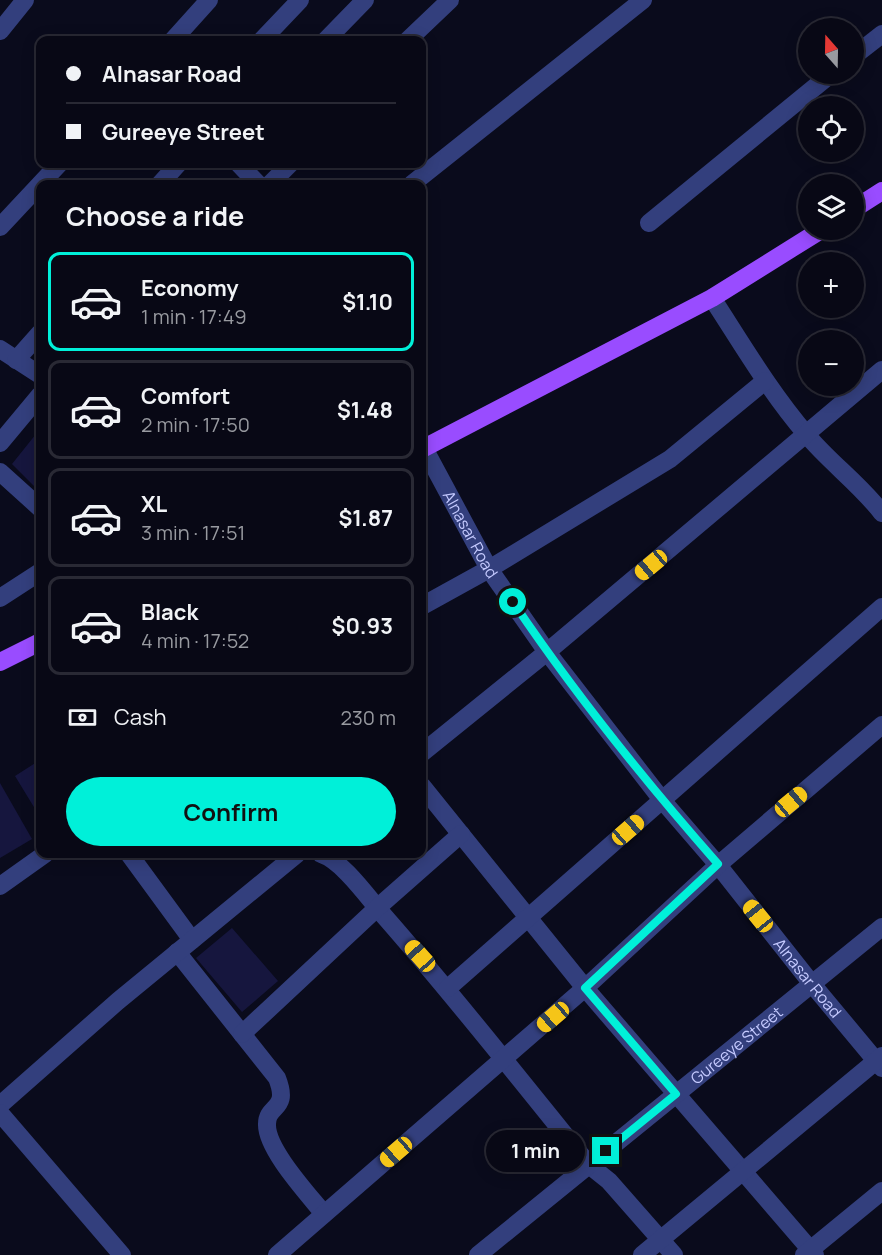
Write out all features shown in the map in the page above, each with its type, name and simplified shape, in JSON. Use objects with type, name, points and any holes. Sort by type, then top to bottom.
[{"type":"main road","points":[[864,203],[882,191]]},
{"type":"main road","points":[[426,446],[712,298],[805,240]]},
{"type":"main road","points":[[0,662],[36,644]]},
{"type":"street","points":[[0,31],[25,0]]},
{"type":"street","points":[[177,36],[209,0]]},
{"type":"street","points":[[266,36],[300,0]]},
{"type":"street","points":[[330,36],[365,0]]},
{"type":"street","points":[[412,36],[450,0]]},
{"type":"street","points":[[417,180],[643,0]]},
{"type":"street","points":[[864,48],[882,34]]},
{"type":"street","points":[[649,224],[819,84]]},
{"type":"street","points":[[44,180],[55,168]]},
{"type":"street","points":[[164,180],[174,168]]},
{"type":"street","points":[[243,168],[254,180]]},
{"type":"street","points":[[274,180],[286,168]]},
{"type":"street","points":[[0,227],[36,189]]},
{"type":"street","points":[[712,298],[765,381],[806,435],[882,513]]},
{"type":"street","points":[[16,360],[36,338]]},
{"type":"street","points":[[0,349],[36,372]]},
{"type":"street","points":[[426,750],[547,652],[882,370]]},
{"type":"street","points":[[426,604],[489,569],[670,459],[765,381]]},
{"type":"street","points":[[0,443],[36,400]]},
{"type":"street","name":"Alnasar Road","points":[[426,454],[489,569],[547,652],[662,800],[718,864],[812,984],[880,1062]]},
{"type":"street","points":[[4,481],[36,505]]},
{"type":"street","points":[[0,598],[36,575]]},
{"type":"street","points":[[448,988],[882,607]]},
{"type":"street","points":[[277,1255],[585,988],[718,864],[882,725]]},
{"type":"street","points":[[426,791],[585,988],[810,1253],[882,1191]]},
{"type":"street","points":[[242,1034],[460,834]]},
{"type":"street","points":[[0,886],[39,858]]},
{"type":"street","points":[[132,858],[192,940]]},
{"type":"street","points":[[0,1105],[110,1008],[292,858]]},
{"type":"street","points":[[329,858],[347,874],[448,988],[589,1165],[609,1181],[674,1255]]},
{"type":"street","name":"Gureeye Street","points":[[478,1255],[882,927]]},
{"type":"street","points":[[177,952],[277,1078],[283,1092],[279,1104],[267,1118],[266,1127],[272,1147],[324,1214]]},
{"type":"street","points":[[642,1255],[880,1062]]},
{"type":"street","points":[[0,1113],[123,1255]]},
{"type":"building","points":[[36,434],[36,488],[12,464]]},
{"type":"building","points":[[36,763],[36,810],[15,776]]},
{"type":"building","points":[[0,783],[32,839],[0,858]]},
{"type":"building","points":[[232,928],[278,981],[242,1012],[196,958]]},
{"type":"route","points":[[513,602],[547,652],[662,800],[718,864],[585,988],[676,1094],[606,1151]]}]
